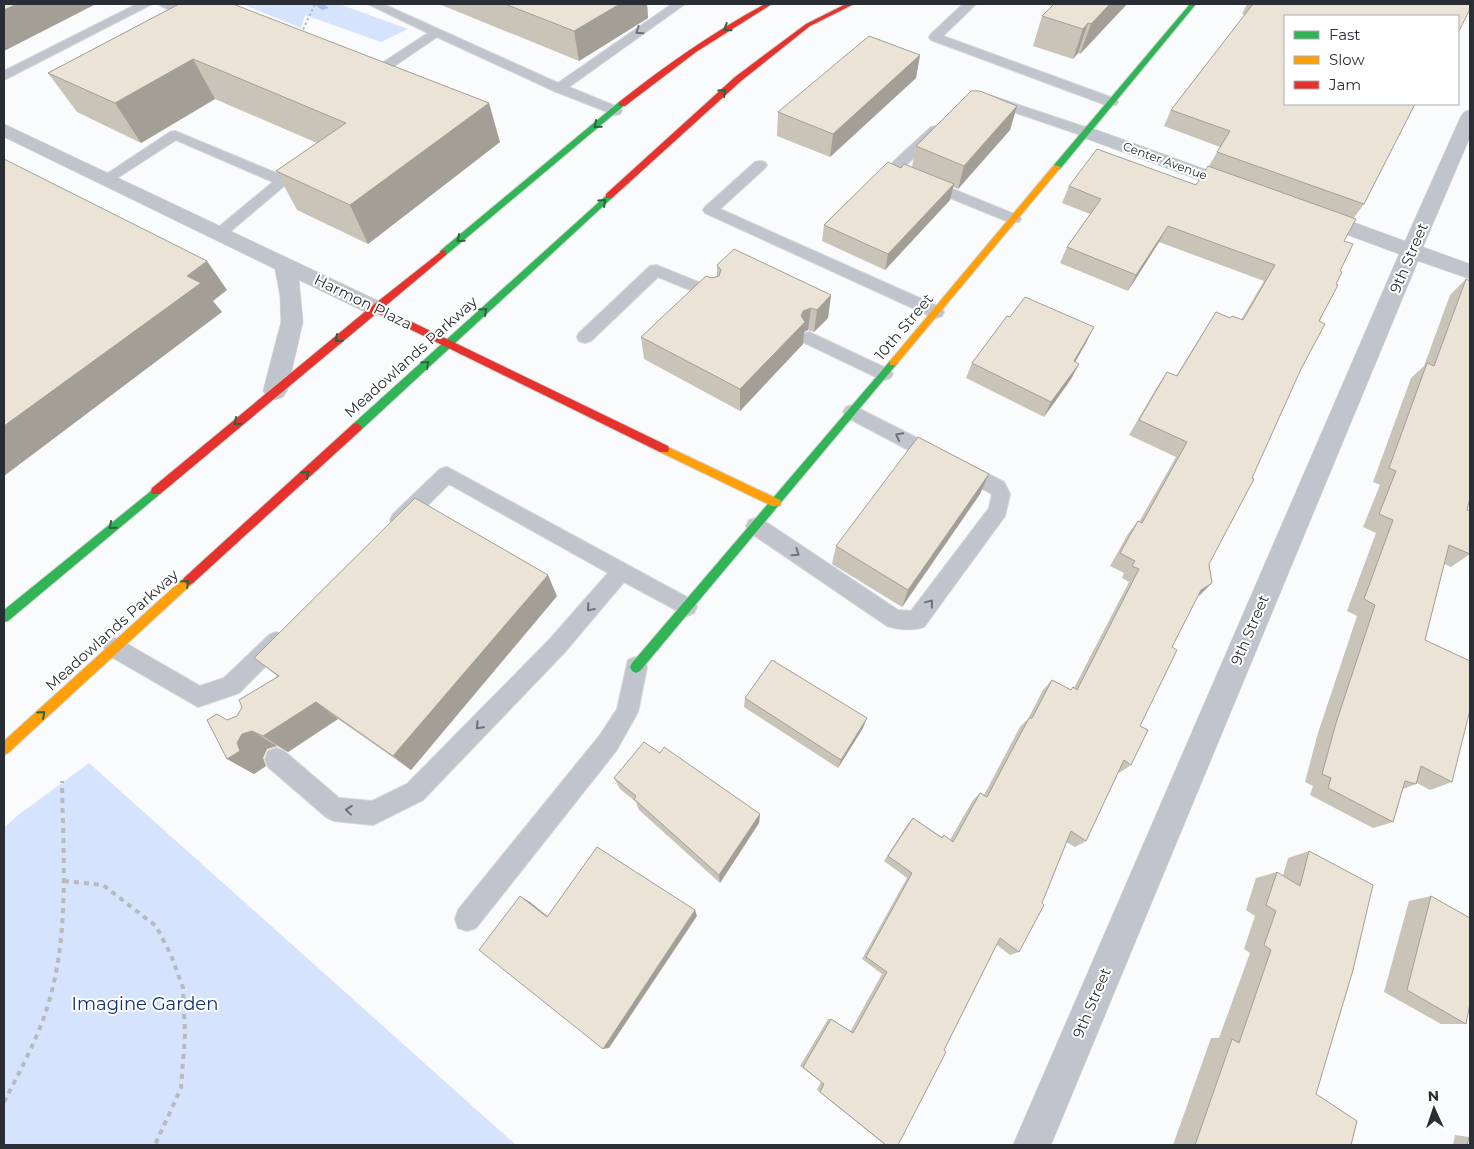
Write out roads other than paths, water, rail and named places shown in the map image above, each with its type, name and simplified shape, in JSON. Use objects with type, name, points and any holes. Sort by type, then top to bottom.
[{"type":"main road","points":[[4,616],[644,87],[730,26],[769,4]]},
{"type":"main road","name":"Meadowlands Parkway","points":[[4,748],[738,79],[808,25],[851,4]]},
{"type":"main road","name":"10th Street","points":[[636,667],[776,503],[1193,4]]},
{"type":"main road","name":"Harmon Plaza","points":[[375,308],[776,503]]},
{"type":"street","name":"9th Street","points":[[1032,1145],[1470,116]]},
{"type":"street","name":"Harmon Plaza","points":[[4,130],[375,308]]},
{"type":"street","name":"Center Avenue","points":[[1086,132],[1253,193]]},
{"type":"street","points":[[1300,210],[1470,272]]},
{"type":"street","points":[[275,391],[292,322],[291,296],[285,264]]},
{"type":"lane","points":[[4,76],[146,4]]},
{"type":"lane","points":[[165,4],[185,12],[210,14]]},
{"type":"lane","points":[[374,4],[614,111]]},
{"type":"lane","points":[[559,88],[679,4]]},
{"type":"lane","points":[[970,4],[935,37],[1111,102]]},
{"type":"lane","points":[[353,60],[380,70],[437,32]]},
{"type":"lane","points":[[981,98],[1086,132]]},
{"type":"lane","points":[[946,120],[899,164],[900,169],[906,175],[1014,219]]},
{"type":"lane","points":[[106,179],[175,135],[283,180],[220,233]]},
{"type":"lane","points":[[760,165],[710,210],[936,312]]},
{"type":"lane","points":[[585,337],[656,270],[712,294]]},
{"type":"lane","points":[[809,338],[884,374]]},
{"type":"lane","points":[[756,526],[894,619],[917,620],[998,510],[1001,494],[997,487],[852,412]]},
{"type":"lane","points":[[384,535],[447,474],[687,607]]},
{"type":"lane","points":[[276,759],[334,809],[373,813],[414,792],[556,646],[622,571]]},
{"type":"lane","points":[[115,648],[198,697],[236,693],[287,631]]},
{"type":"lane","points":[[467,919],[608,743],[628,712],[636,667]]},
{"type":"waterway","points":[[318,4],[325,8]]},
{"type":"park label","name":"Imagine Garden","points":[[145,1004]]}]
